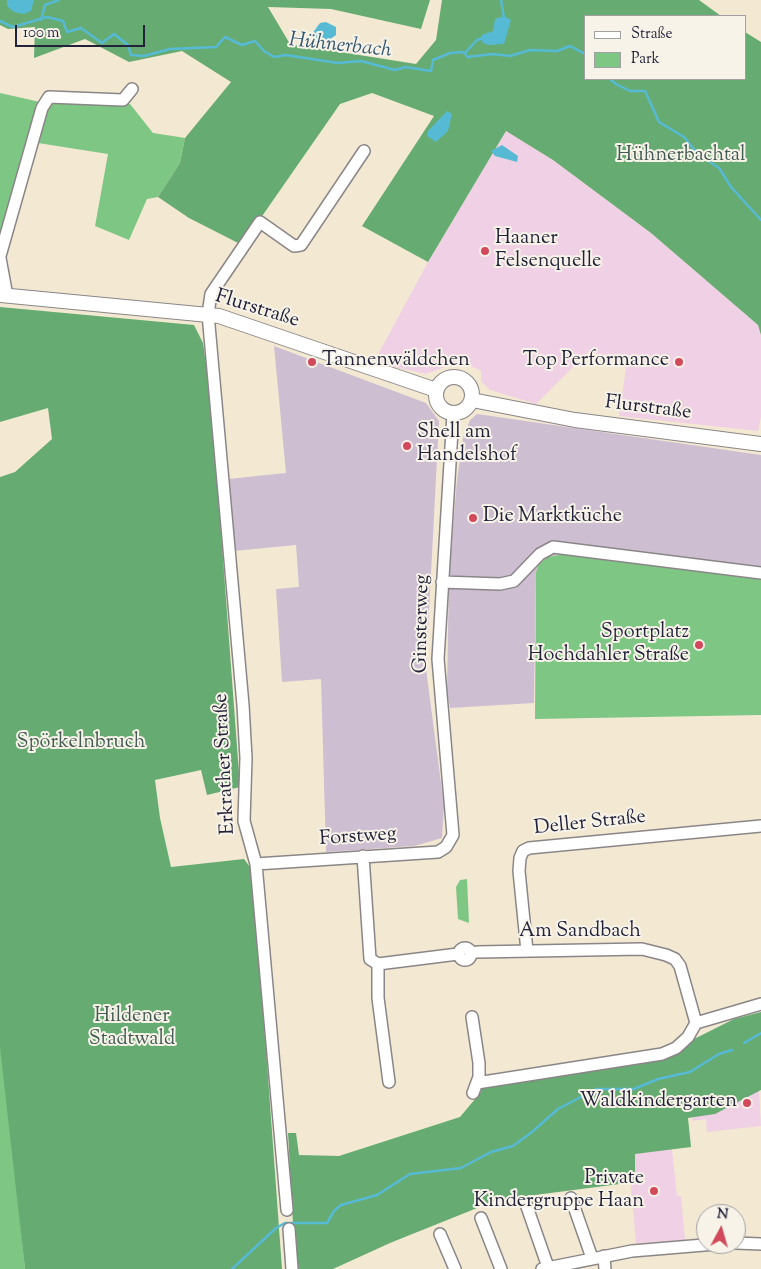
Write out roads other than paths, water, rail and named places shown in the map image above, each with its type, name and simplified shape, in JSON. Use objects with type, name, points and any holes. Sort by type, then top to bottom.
[{"type":"main road","name":"Flurstraße","points":[[4,296],[208,314],[237,321],[436,390]]},
{"type":"main road","points":[[456,377],[468,383],[472,388],[472,400],[465,410],[453,414],[445,412],[439,407],[436,390],[443,380],[456,377]]},
{"type":"main road","name":"Flurstraße","points":[[472,400],[575,420],[761,444]]},
{"type":"street","points":[[4,296],[0,257],[42,108],[49,97],[123,100],[132,89]]},
{"type":"street","points":[[208,314],[211,294],[260,222],[294,246],[301,245],[364,151]]},
{"type":"street","name":"Erkrather Straße","points":[[208,314],[246,758],[244,822],[256,864],[288,1210]]},
{"type":"street","name":"Ginsterweg","points":[[453,414],[438,659],[453,835]]},
{"type":"street","points":[[442,582],[500,584],[514,580],[540,554],[553,547],[761,573]]},
{"type":"street","name":"Deller Straße","points":[[528,951],[520,871],[520,858],[523,851],[529,848],[761,826]]},
{"type":"street","name":"Forstweg","points":[[256,864],[438,852],[446,847],[453,835]]},
{"type":"street","points":[[363,856],[370,959],[378,964],[458,954]]},
{"type":"street","name":"Am Sandbach","points":[[477,952],[642,950],[675,959],[680,966],[696,1022]]},
{"type":"street","points":[[378,964],[378,998],[389,1082]]},
{"type":"street","points":[[472,1016],[478,1064],[475,1088],[662,1054],[676,1048],[688,1037],[696,1022],[761,1004]]},
{"type":"street","points":[[571,1198],[592,1258]]},
{"type":"street","points":[[526,1204],[551,1268],[604,1256],[696,1246]]},
{"type":"street","points":[[481,1218],[501,1269]]},
{"type":"street","points":[[289,1229],[292,1269]]},
{"type":"street","points":[[440,1234],[455,1269]]},
{"type":"street","points":[[746,1243],[761,1244]]},
{"type":"street","points":[[604,1256],[605,1269]]},
{"type":"water","points":[[7,0],[34,0],[31,11],[24,14],[14,12],[7,6]]},
{"type":"water","points":[[504,16],[511,20],[504,44],[488,45],[483,43],[482,35],[493,31],[495,19]]},
{"type":"water","points":[[326,22],[336,27],[336,35],[329,40],[329,46],[325,48],[317,46],[314,40],[314,31],[320,23]]},
{"type":"water","points":[[447,111],[452,114],[448,131],[436,142],[427,136],[428,131]]},
{"type":"water","points":[[502,145],[518,156],[517,162],[495,156],[491,151]]},
{"type":"waterway","points":[[41,20],[45,5],[59,0]]},
{"type":"waterway","points":[[501,0],[504,18]]},
{"type":"waterway","name":"Hühnerbach","points":[[0,21],[13,27],[47,17],[63,21],[67,32],[81,28],[102,43],[114,34],[128,45],[131,55],[144,56],[170,49],[216,47],[225,37],[242,45],[255,41],[264,51],[274,57],[286,55],[338,63],[361,61],[395,70],[405,67],[431,71],[433,60],[450,53],[461,52],[465,53],[467,57],[493,54],[510,56],[530,50],[557,51],[570,46],[584,53]]},
{"type":"waterway","points":[[465,53],[477,40],[483,38]]},
{"type":"waterway","name":"Hühnerbach","points":[[611,80],[630,91],[645,91],[659,122],[684,137],[697,153],[719,168],[731,187],[761,220]]},
{"type":"waterway","points":[[744,1043],[761,1033]]},
{"type":"waterway","points":[[232,1269],[276,1228],[285,1223],[327,1223],[334,1211],[341,1205],[377,1195],[410,1174],[461,1168],[491,1152],[513,1146],[558,1109],[596,1089],[634,1089],[658,1079],[690,1072],[719,1054],[732,1050]]},
{"type":"place","name":"Haaner Felsenquelle","points":[[485,251]]},
{"type":"place","name":"Tannenwäldchen","points":[[312,362]]},
{"type":"place","name":"Top Performance","points":[[679,362]]},
{"type":"place","name":"Shell am Handelshof","points":[[407,446]]},
{"type":"place","name":"Die Marktküche","points":[[473,518]]},
{"type":"place","name":"Sportplatz Hochdahler Straße","points":[[699,645]]},
{"type":"place","name":"Waldkindergarten","points":[[747,1103]]},
{"type":"place","name":"Private Kindergruppe Haan","points":[[654,1191]]},
{"type":"park label","name":"Hühnerbachtal","points":[[681,157]]},
{"type":"park label","name":"Spörkelnbruch","points":[[81,744]]},
{"type":"park label","name":"Hildener Stadtwald","points":[[132,1030]]}]
